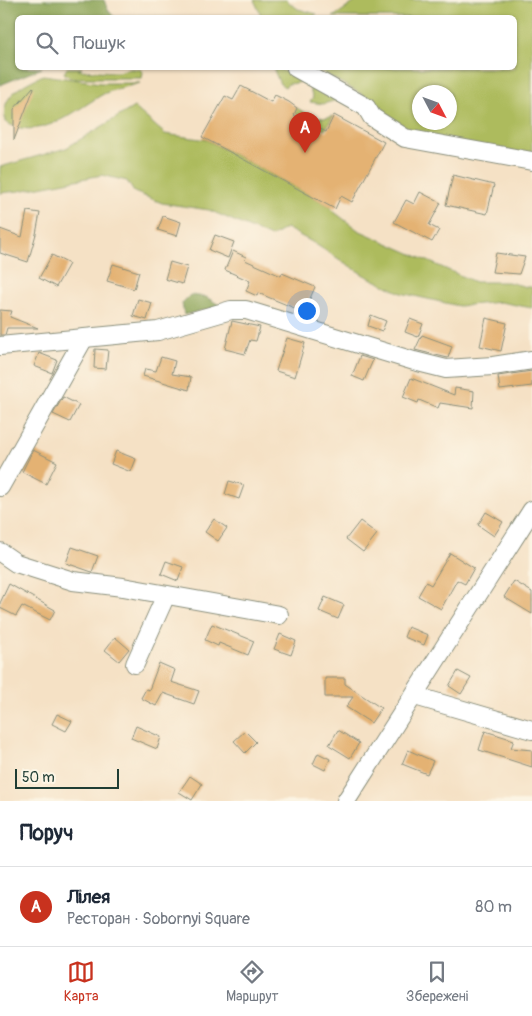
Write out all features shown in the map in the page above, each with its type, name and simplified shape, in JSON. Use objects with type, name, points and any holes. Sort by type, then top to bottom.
[{"type":"street","points":[[300,70],[366,107],[372,117],[405,138],[532,161]]},
{"type":"street","points":[[0,346],[158,331],[231,310],[246,310],[446,369],[493,366],[532,360]]},
{"type":"street","points":[[0,487],[84,338]]},
{"type":"street","points":[[346,801],[532,510]]},
{"type":"street","points":[[0,552],[16,562],[73,582],[123,587],[279,615]]},
{"type":"street","points":[[135,664],[166,595]]},
{"type":"street","points":[[414,696],[532,730]]},
{"type":"green space","points":[[0,0],[104,0],[112,15],[15,15],[15,70],[37,70],[0,85]]},
{"type":"green space","points":[[254,0],[286,0],[298,9],[317,14],[315,15],[261,15]]},
{"type":"green space","points":[[358,0],[532,0],[532,155],[407,134],[374,114],[379,104],[319,70],[517,70],[517,15],[336,15]]},
{"type":"green space","points":[[66,70],[118,72],[140,70],[143,72],[142,78],[78,78],[69,77],[64,73]]},
{"type":"green space","points":[[274,70],[281,70],[300,79],[298,83],[288,84],[285,87],[280,84]]},
{"type":"green space","points":[[43,75],[101,83],[140,83],[104,94],[66,117],[42,127],[30,129],[17,127],[5,122],[4,112],[10,97],[21,87]]},
{"type":"green space","points":[[312,86],[337,100],[323,104],[310,102],[313,98],[310,90]]},
{"type":"green space","points":[[134,107],[165,134],[207,140],[330,206],[333,211],[358,230],[475,282],[508,282],[532,287],[532,308],[500,302],[459,306],[401,293],[364,275],[286,228],[271,237],[209,210],[162,203],[134,192],[127,181],[102,175],[0,193],[0,167],[66,148]]},
{"type":"green space","points":[[297,108],[319,118],[333,116],[325,130],[294,113]]},
{"type":"green space","points":[[190,295],[206,297],[221,306],[184,315],[182,303]]},
{"type":"building","points":[[241,86],[271,102],[275,95],[289,102],[297,108],[294,115],[326,132],[334,115],[384,142],[352,202],[341,196],[335,209],[202,137],[225,96],[233,100]]},
{"type":"building","points":[[34,88],[14,140],[14,109]]},
{"type":"building","points":[[453,175],[494,185],[487,214],[446,205]]},
{"type":"building","points":[[420,192],[441,203],[429,225],[439,230],[432,242],[394,222],[406,200],[414,204]]},
{"type":"building","points":[[27,211],[40,213],[28,262],[0,253],[0,229],[22,237]]},
{"type":"building","points":[[163,216],[181,222],[177,236],[158,230]]},
{"type":"building","points":[[215,235],[234,242],[228,258],[209,250]]},
{"type":"building","points":[[233,251],[246,257],[245,260],[281,276],[282,273],[315,287],[304,312],[258,293],[257,296],[246,291],[250,281],[225,270]]},
{"type":"building","points":[[496,253],[525,257],[519,274],[492,272]]},
{"type":"building","points":[[52,255],[69,264],[56,287],[39,278]]},
{"type":"building","points":[[170,262],[187,267],[182,284],[165,279]]},
{"type":"building","points":[[113,264],[139,272],[134,289],[107,281]]},
{"type":"building","points":[[138,299],[152,303],[147,320],[133,316]]},
{"type":"building","points":[[0,310],[12,311],[10,317],[38,328],[7,328],[5,335],[0,335]]},
{"type":"building","points":[[371,315],[386,321],[382,331],[368,326]]},
{"type":"building","points":[[486,318],[507,323],[501,351],[480,346]]},
{"type":"building","points":[[410,319],[423,324],[418,337],[405,332]]},
{"type":"building","points":[[232,321],[260,327],[256,341],[250,340],[245,354],[225,349]]},
{"type":"building","points":[[422,335],[452,346],[448,358],[415,350]]},
{"type":"building","points":[[287,338],[305,343],[295,377],[276,371]]},
{"type":"building","points":[[95,349],[108,350],[106,369],[94,368]]},
{"type":"building","points":[[39,353],[57,360],[52,373],[34,366]]},
{"type":"building","points":[[360,356],[373,360],[364,381],[352,376]]},
{"type":"building","points":[[161,357],[175,361],[172,374],[191,377],[189,390],[143,376],[145,369],[156,371]]},
{"type":"building","points":[[532,371],[532,386],[500,390],[498,376]]},
{"type":"building","points":[[411,378],[454,395],[455,388],[474,391],[473,408],[440,403],[438,408],[419,400],[418,403],[403,397]]},
{"type":"building","points":[[63,397],[79,405],[70,422],[53,414]]},
{"type":"building","points":[[33,450],[57,462],[46,484],[22,472]]},
{"type":"building","points":[[116,451],[136,459],[131,472],[111,464]]},
{"type":"building","points":[[229,481],[244,485],[239,499],[225,494]]},
{"type":"building","points":[[486,512],[503,522],[494,536],[478,525]]},
{"type":"building","points":[[214,519],[227,528],[218,541],[205,532]]},
{"type":"building","points":[[360,521],[377,534],[363,552],[346,539]]},
{"type":"building","points":[[72,547],[98,556],[92,572],[66,563]]},
{"type":"building","points":[[450,553],[474,568],[465,584],[457,580],[441,609],[418,596],[426,582],[431,585]]},
{"type":"building","points":[[166,561],[183,567],[178,581],[161,574]]},
{"type":"building","points":[[514,581],[532,592],[532,614],[504,597]]},
{"type":"building","points":[[9,584],[55,610],[50,620],[22,606],[16,616],[0,608],[0,603]]},
{"type":"building","points":[[325,597],[344,605],[338,619],[319,611]]},
{"type":"building","points":[[212,624],[254,641],[248,655],[219,643],[218,646],[205,640]]},
{"type":"building","points":[[408,627],[428,635],[424,645],[404,637]]},
{"type":"building","points":[[280,634],[296,641],[291,655],[274,649]]},
{"type":"building","points":[[115,637],[129,649],[119,661],[105,650]]},
{"type":"building","points":[[159,663],[175,670],[171,682],[199,691],[194,704],[163,693],[156,706],[141,698],[146,689],[149,690]]},
{"type":"building","points":[[458,671],[471,678],[461,694],[449,686]]},
{"type":"building","points":[[325,678],[345,678],[345,684],[381,708],[371,723],[346,707],[353,697],[325,697]]},
{"type":"building","points":[[57,714],[72,721],[66,731],[52,724]]},
{"type":"building","points":[[136,726],[161,737],[157,749],[131,738]]},
{"type":"building","points":[[338,730],[359,743],[350,758],[329,745]]},
{"type":"building","points":[[245,731],[256,742],[245,753],[234,741]]},
{"type":"building","points":[[485,731],[514,740],[511,748],[532,750],[532,767],[479,750]]},
{"type":"building","points":[[408,750],[433,761],[427,774],[402,764]]},
{"type":"building","points":[[318,753],[330,759],[325,770],[313,764]]},
{"type":"building","points":[[190,776],[202,784],[192,800],[179,792]]},
{"type":"place","name":"Лілея","points":[[305,153]]}]
